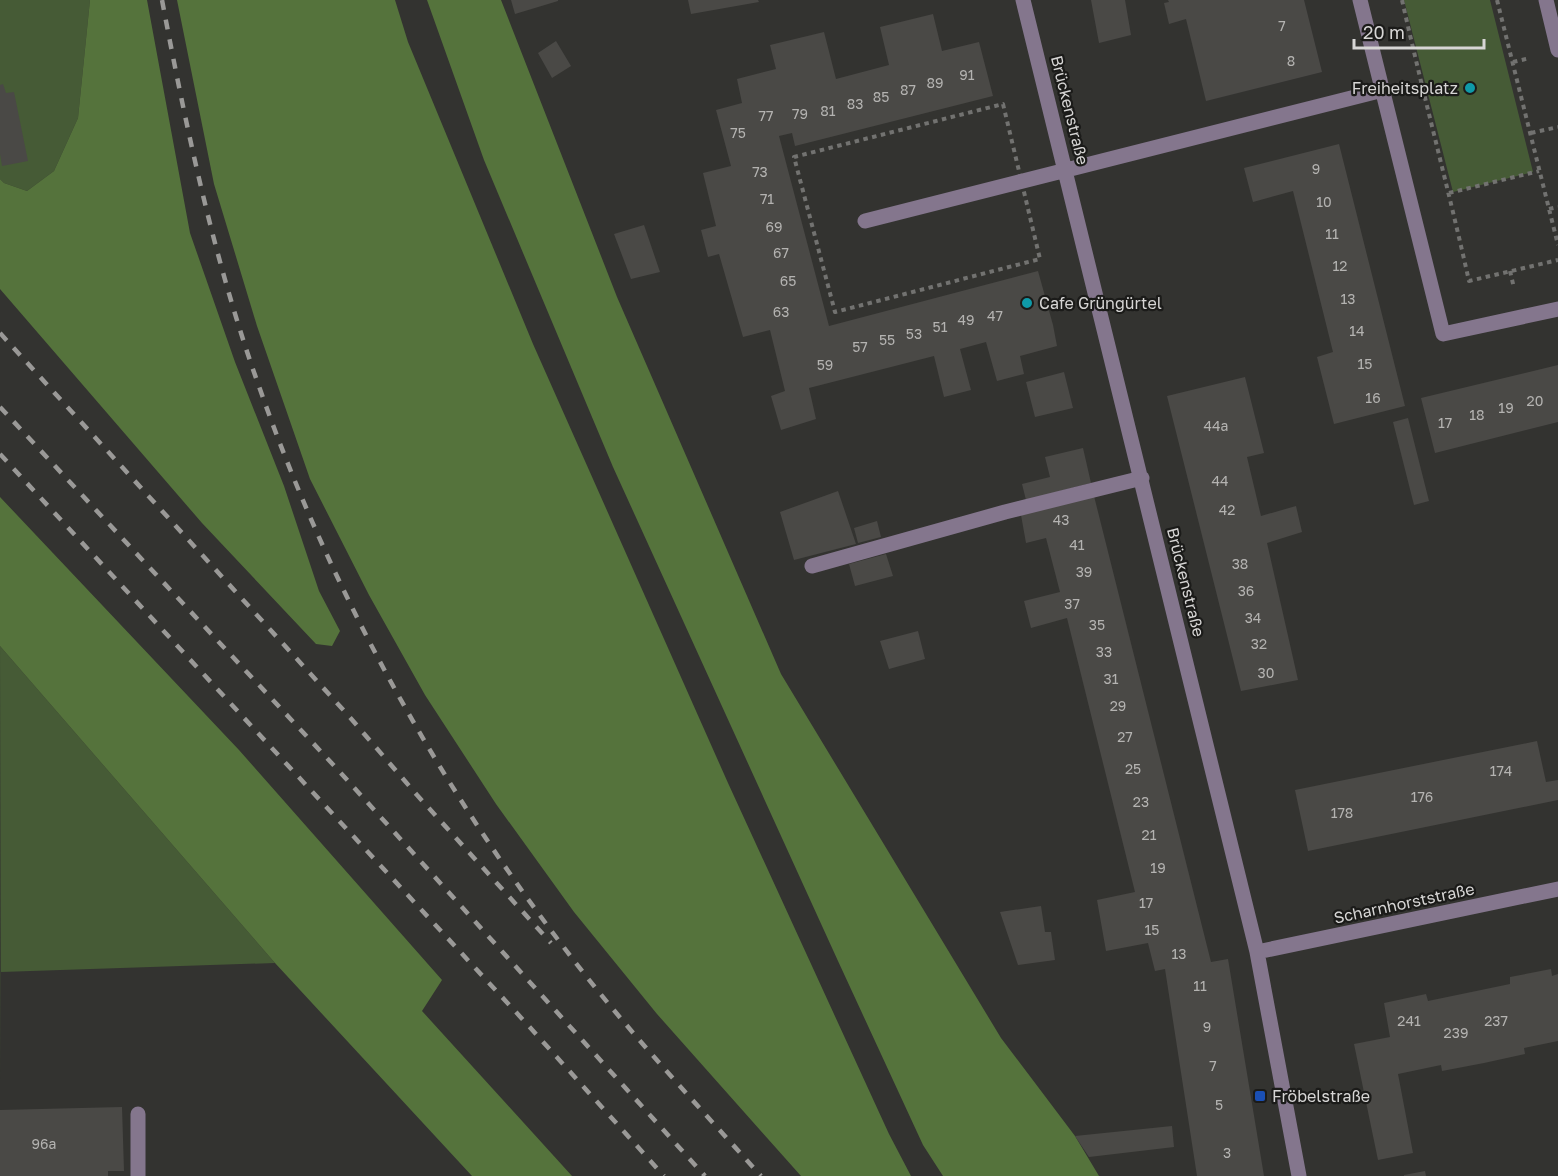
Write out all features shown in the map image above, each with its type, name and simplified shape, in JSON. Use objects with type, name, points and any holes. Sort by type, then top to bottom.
[{"type":"street","name":"Brückenstraße","points":[[1023,0],[1257,952],[1299,1176]]},
{"type":"street","points":[[1360,0],[1443,334],[1558,309]]},
{"type":"street","points":[[1546,0],[1558,50]]},
{"type":"street","points":[[865,221],[1383,90]]},
{"type":"street","points":[[812,566],[1005,512],[1142,478]]},
{"type":"street","name":"Scharnhorststraße","points":[[1257,952],[1558,889]]},
{"type":"street","points":[[138,1114],[138,1176]]},
{"type":"path","points":[[1402,0],[1469,281],[1558,260]]},
{"type":"path","points":[[1497,0],[1558,245]]},
{"type":"path","points":[[1531,134],[1558,127]]},
{"type":"path","points":[[1449,193],[1539,171]]},
{"type":"path","points":[[1549,209],[1558,207]]},
{"type":"green space","points":[[0,0],[90,0],[78,118],[54,171],[27,191],[4,183],[0,179]]},
{"type":"green space","points":[[90,0],[147,0],[190,233],[235,362],[284,486],[319,591],[340,631],[332,646],[316,644],[202,523],[0,289],[0,179],[4,183],[27,191],[54,171],[78,118]]},
{"type":"green space","points":[[177,0],[395,0],[408,42],[533,344],[728,783],[889,1134],[911,1176],[801,1176],[657,1014],[574,912],[496,804],[425,695],[369,595],[310,479],[257,326],[214,184]]},
{"type":"green space","points":[[427,0],[501,0],[617,297],[781,674],[1001,1038],[1075,1136],[1099,1176],[943,1176],[923,1145],[613,467],[484,160]]},
{"type":"green space","points":[[1404,0],[1490,0],[1533,172],[1453,192]]},
{"type":"green space","points":[[0,497],[239,750],[442,980],[422,1011],[572,1176],[472,1176],[275,963],[0,646]]},
{"type":"green space","points":[[0,646],[275,963],[1,972],[1,1079]]},
{"type":"building","points":[[511,0],[558,0],[558,1],[515,14]]},
{"type":"building","points":[[688,0],[758,0],[759,2],[691,14]]},
{"type":"building","points":[[1091,0],[1125,0],[1131,35],[1099,43]]},
{"type":"building","points":[[1168,0],[1304,0],[1322,72],[1206,101],[1186,19],[1169,24],[1164,3],[1169,2]]},
{"type":"building","points":[[933,14],[942,51],[979,42],[993,96],[795,146],[792,133],[779,136],[829,326],[1038,271],[1057,346],[1020,356],[1024,374],[997,381],[986,342],[960,349],[971,390],[944,397],[934,356],[809,388],[816,419],[781,430],[771,396],[785,391],[770,330],[743,337],[719,254],[708,257],[701,230],[716,226],[703,173],[731,166],[716,110],[742,103],[737,79],[776,69],[770,45],[824,32],[836,79],[889,65],[880,27]]},
{"type":"building","points":[[556,41],[571,66],[552,78],[538,53]]},
{"type":"building","points":[[3,84],[6,93],[14,92],[28,161],[2,166],[0,85]]},
{"type":"building","points":[[1339,144],[1405,406],[1334,424],[1317,357],[1333,352],[1293,191],[1253,202],[1244,168]]},
{"type":"building","points":[[644,225],[660,272],[631,279],[614,234]]},
{"type":"building","points":[[1558,365],[1558,422],[1435,453],[1421,398]]},
{"type":"building","points":[[1064,372],[1073,408],[1035,417],[1026,382]]},
{"type":"building","points":[[1245,377],[1264,453],[1247,457],[1261,516],[1296,506],[1302,532],[1267,543],[1298,680],[1241,691],[1167,396]]},
{"type":"building","points":[[1408,418],[1429,501],[1414,505],[1393,422]]},
{"type":"building","points":[[1083,448],[1091,483],[1026,500],[1022,484],[1050,477],[1045,457]]},
{"type":"building","points":[[838,491],[856,544],[794,560],[780,512]]},
{"type":"building","points":[[1094,496],[1211,962],[1228,959],[1264,1176],[1197,1176],[1165,969],[1155,971],[1148,943],[1106,951],[1097,900],[1135,892],[1067,618],[1031,628],[1024,601],[1060,592],[1046,538],[1026,543],[1021,515]]},
{"type":"building","points":[[877,521],[881,537],[858,543],[854,528]]},
{"type":"building","points":[[886,554],[893,576],[855,586],[849,564]]},
{"type":"building","points":[[918,631],[925,659],[889,669],[880,641]]},
{"type":"building","points":[[1537,741],[1546,782],[1558,780],[1558,800],[1308,851],[1295,790]]},
{"type":"building","points":[[1041,906],[1045,932],[1051,932],[1055,960],[1018,965],[1000,912]]},
{"type":"building","points":[[1551,969],[1552,976],[1558,974],[1558,1041],[1524,1048],[1525,1054],[1484,1063],[1442,1071],[1441,1065],[1398,1074],[1413,1153],[1378,1160],[1354,1044],[1390,1037],[1384,1003],[1426,994],[1428,1001],[1510,984],[1510,977]]},
{"type":"building","points":[[122,1107],[124,1171],[108,1171],[108,1176],[0,1176],[0,1110]]},
{"type":"building","points":[[1172,1126],[1174,1147],[1089,1157],[1075,1136]]},
{"type":"building","points":[[1425,1171],[1426,1176],[1404,1176],[1404,1175]]},
{"type":"railway","points":[[162,0],[204,198],[230,296],[261,392],[288,465],[352,608],[428,746],[469,813],[513,878],[607,1002],[761,1176]]},
{"type":"railway","points":[[0,333],[347,714],[551,943]]},
{"type":"railway","points":[[0,407],[339,771],[705,1176]]},
{"type":"railway","points":[[0,454],[526,1023],[664,1176]]},
{"type":"place","name":"Freiheitsplatz","points":[[1470,88]]},
{"type":"place","name":"Cafe Grüngürtel","points":[[1027,303]]},
{"type":"place","name":"Fröbelstraße","points":[[1260,1096]]}]
